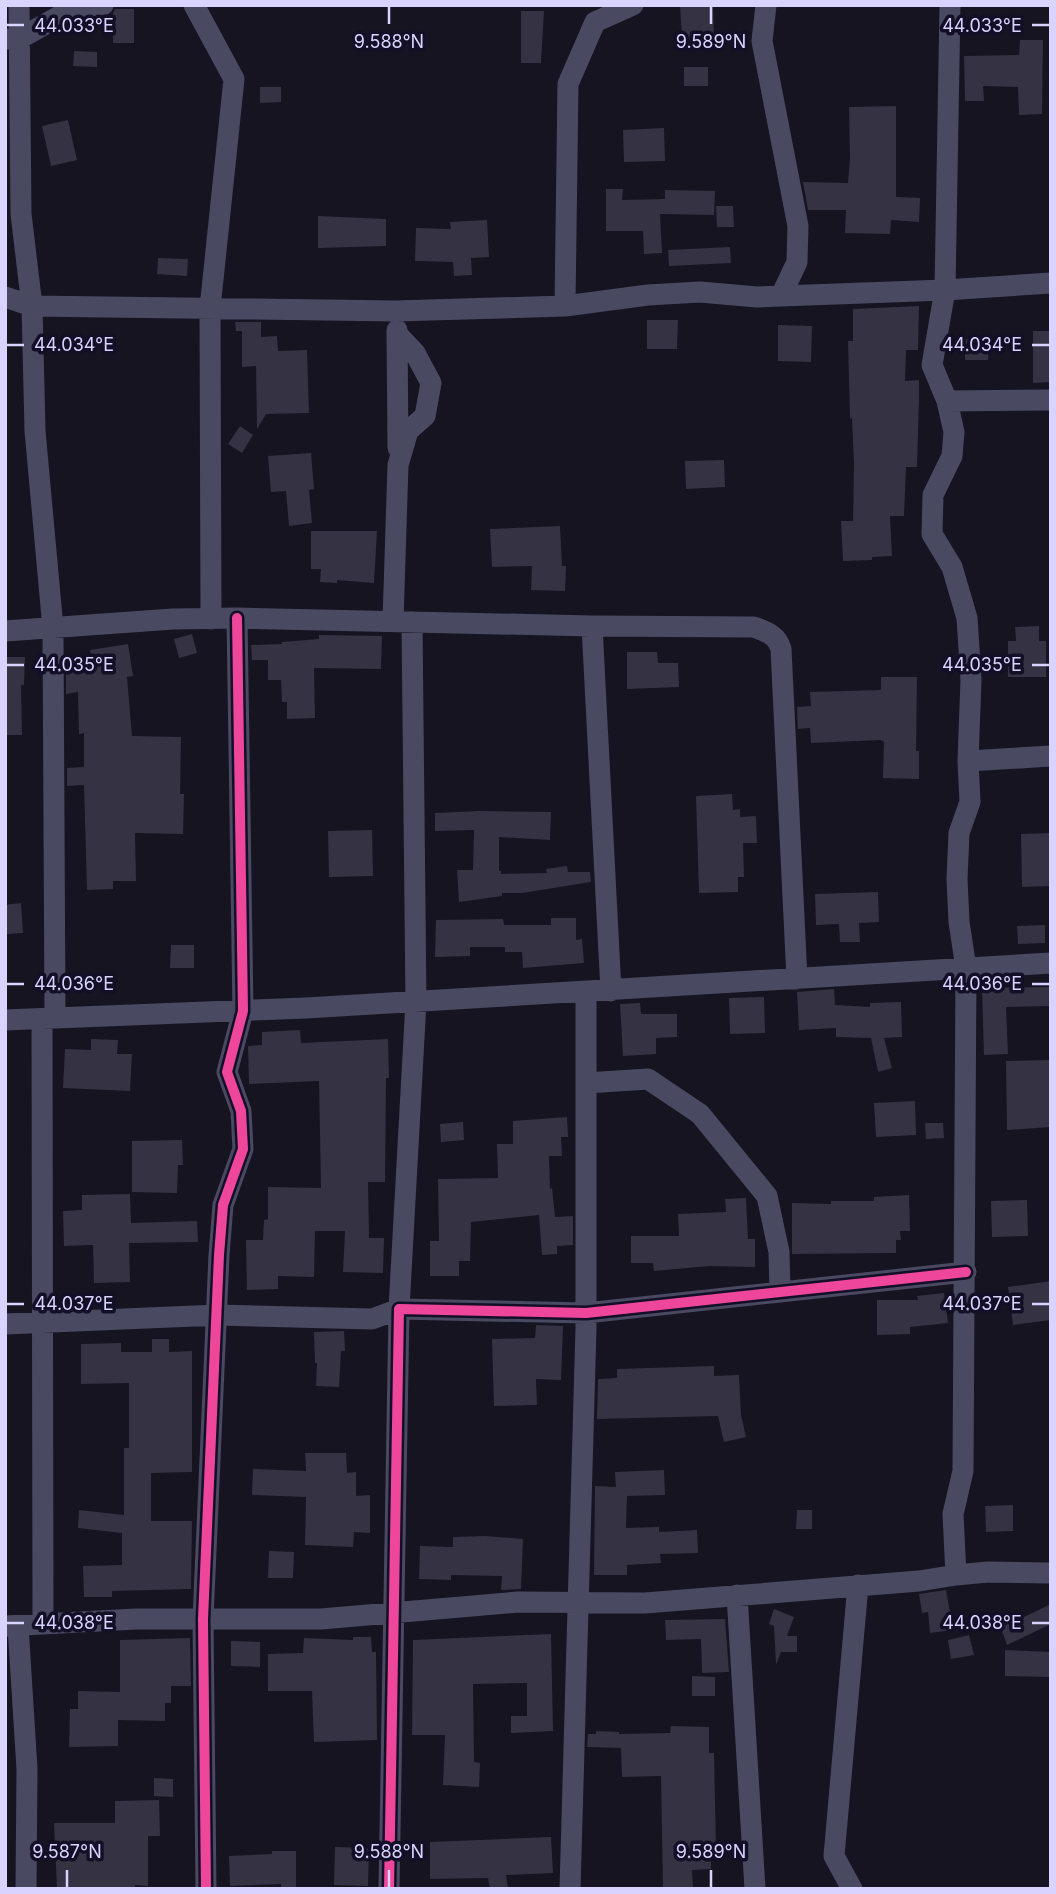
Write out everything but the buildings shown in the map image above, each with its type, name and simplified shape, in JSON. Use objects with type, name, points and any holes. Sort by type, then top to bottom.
[{"type":"street","points":[[19,5],[12,39],[21,214],[33,306],[35,431],[53,628],[43,1323],[43,1623]]},
{"type":"street","points":[[12,39],[70,10],[103,5]]},
{"type":"street","points":[[194,5],[234,79],[209,308],[211,619]]},
{"type":"street","points":[[565,306],[568,84],[595,22],[633,5]]},
{"type":"street","points":[[766,5],[762,41],[798,226],[797,262],[781,296]]},
{"type":"street","points":[[950,5],[945,290],[932,365],[947,401],[954,432],[952,456],[933,495],[932,534],[952,567],[967,618],[971,680],[968,761],[970,802],[959,833],[957,879],[965,968],[965,1272],[963,1471],[953,1514],[956,1575]]},
{"type":"street","points":[[5,297],[33,306],[396,310],[565,306],[648,295],[700,292],[757,298],[1051,283]]},
{"type":"street","points":[[389,1889],[398,1309],[416,1002],[398,465],[396,310]]},
{"type":"street","points":[[398,335],[415,353],[431,383],[425,416],[408,431],[398,465]]},
{"type":"street","points":[[947,401],[1051,400]]},
{"type":"street","points":[[5,631],[237,618],[754,627],[770,633],[779,642],[781,649],[797,979]]},
{"type":"street","points":[[206,1889],[203,1619],[219,1255],[223,1205],[243,1149],[241,1111],[227,1072],[243,1011],[237,618]]},
{"type":"street","points":[[592,626],[611,991]]},
{"type":"street","points":[[968,761],[1051,756]]},
{"type":"street","points":[[5,1020],[586,993],[1051,963]]},
{"type":"street","points":[[570,1889],[586,1313],[586,993]]},
{"type":"street","points":[[586,1083],[648,1079],[700,1114],[766,1196],[779,1252],[780,1292]]},
{"type":"street","points":[[5,1324],[218,1315],[372,1319],[398,1309],[586,1313],[965,1272]]},
{"type":"street","points":[[26,1889],[27,1769],[11,1626],[203,1619],[321,1619],[518,1601],[645,1603],[919,1581],[988,1572],[1051,1573]]},
{"type":"street","points":[[852,1889],[835,1856],[858,1585]]},
{"type":"street","points":[[737,1595],[755,1889]]},
{"type":"cycle path","points":[[206,1889],[203,1619],[219,1255],[223,1205],[243,1149],[241,1111],[227,1072],[243,1011],[237,618]]},
{"type":"cycle path","points":[[389,1889],[399,1309],[586,1313],[966,1272]]}]
